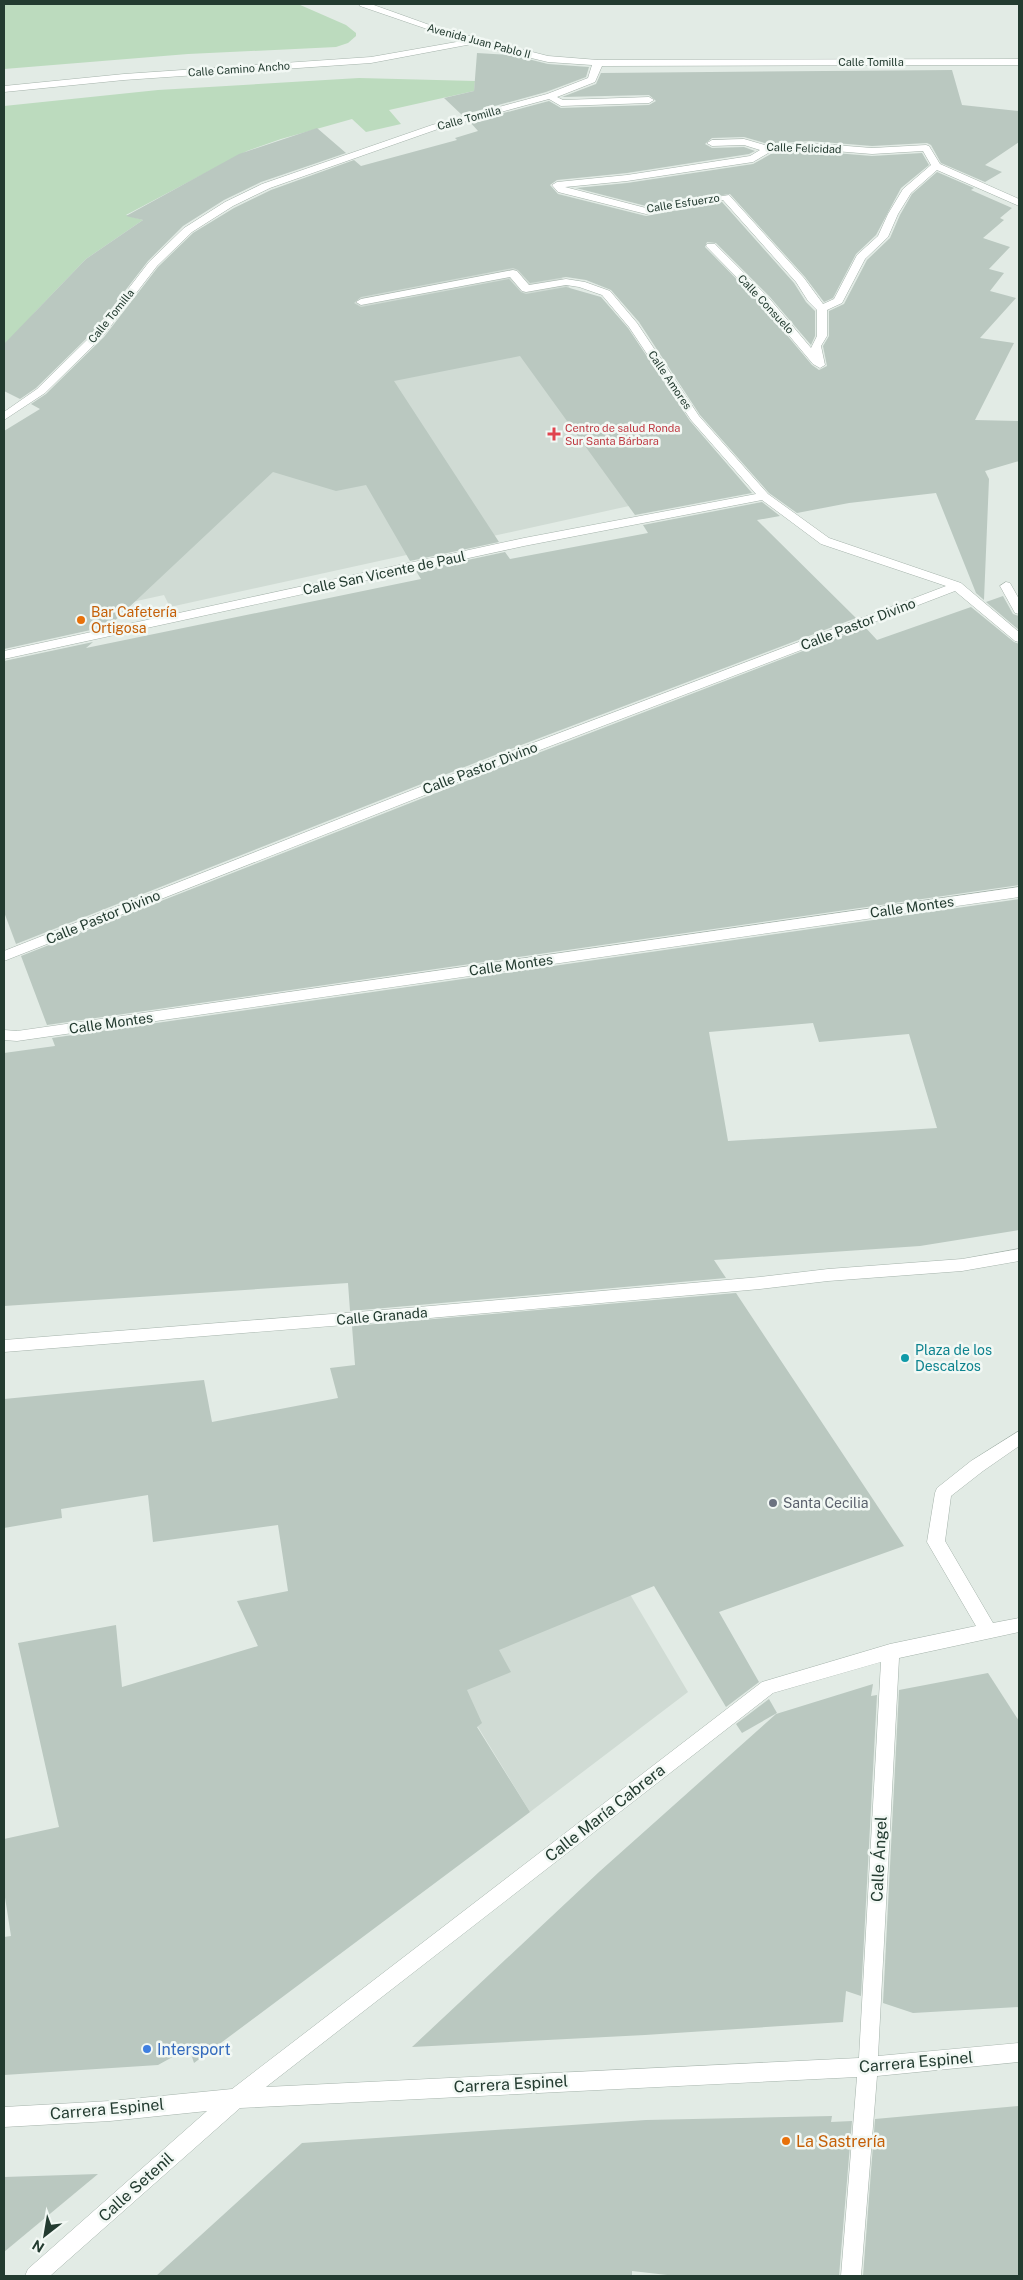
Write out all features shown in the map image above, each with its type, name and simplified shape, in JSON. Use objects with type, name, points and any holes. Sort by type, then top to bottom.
[{"type":"street","name":"Avenida Juan Pablo II","points":[[363,4],[435,30],[473,41],[548,59],[598,63]]},
{"type":"street","name":"Calle Camino Ancho","points":[[4,89],[124,77],[371,60],[473,41]]},
{"type":"street","name":"Calle Tomilla","points":[[4,417],[40,391],[99,334],[153,264],[188,230],[229,204],[266,186],[435,127],[550,96],[592,80],[598,63],[1019,62]]},
{"type":"street","points":[[550,96],[560,103],[649,100]]},
{"type":"street","name":"Calle Felicidad","points":[[712,143],[744,142],[768,149],[810,146],[872,151],[926,148],[936,166]]},
{"type":"street","name":"Calle Esfuerzo","points":[[768,149],[753,159],[627,178],[557,185],[562,190],[646,211],[725,197],[800,280],[812,299],[822,309]]},
{"type":"street","points":[[822,309],[838,301],[861,257],[883,237],[893,214],[907,191],[936,166],[1019,203]]},
{"type":"street","name":"Calle Consuelo","points":[[711,246],[765,300],[820,364],[816,346],[822,336],[822,309]]},
{"type":"street","name":"Calle Amores","points":[[361,302],[513,273],[526,289],[566,282],[581,284],[606,292],[633,325],[696,418],[764,496],[825,541],[957,586]]},
{"type":"street","name":"Calle San Vicente de Paul","points":[[4,656],[524,542],[764,496]]},
{"type":"street","points":[[957,586],[1019,638]]},
{"type":"street","name":"Calle Pastor Divino","points":[[4,956],[501,760],[957,586]]},
{"type":"street","points":[[1006,586],[1019,610]]},
{"type":"street","name":"Calle Montes","points":[[4,1035],[27,1035],[1019,892]]},
{"type":"street","name":"Calle Granada","points":[[4,1346],[407,1314],[760,1283],[828,1275],[962,1265],[1019,1255]]},
{"type":"street","points":[[988,1631],[936,1542],[942,1494],[977,1466],[1019,1438]]},
{"type":"street","name":"Calle María Cabrera","points":[[236,2098],[768,1687],[890,1652],[1019,1625]]},
{"type":"street","name":"Calle Ángel","points":[[851,2276],[868,2067],[890,1652]]},
{"type":"street","name":"Carrera Espinel","points":[[4,2117],[110,2110],[236,2098],[868,2067],[1019,2053]]},
{"type":"street","name":"Calle Setenil","points":[[35,2276],[236,2098]]},
{"type":"shaded area","points":[[541,251],[584,306],[629,506],[170,607],[164,595],[132,602],[316,307]]},
{"type":"shaded area","points":[[556,1476],[688,1692],[530,1812],[478,1727],[258,1646],[256,1641],[402,1574]]},
{"type":"green space","points":[[4,4],[298,4],[346,25],[356,33],[356,36],[348,43],[336,47],[188,54],[4,69]]},
{"type":"green space","points":[[359,78],[475,81],[474,91],[389,110],[401,124],[366,132],[352,119],[281,139],[247,151],[126,215],[143,220],[86,259],[36,311],[30,318],[41,333],[4,367],[4,106],[158,90]]},
{"type":"building","points":[[477,53],[512,55],[548,64],[589,67],[586,77],[546,92],[462,115],[444,98],[474,91]]},
{"type":"building","points":[[952,70],[962,105],[1019,111],[1019,142],[985,165],[1002,172],[985,182],[941,163],[931,145],[927,143],[872,146],[810,141],[768,144],[744,137],[712,138],[705,144],[712,148],[744,147],[755,151],[749,154],[627,173],[557,180],[550,185],[558,194],[646,216],[722,202],[794,283],[806,302],[815,311],[815,336],[811,345],[770,297],[716,243],[707,242],[705,247],[760,303],[812,365],[819,370],[827,366],[823,346],[829,336],[829,311],[844,304],[867,260],[890,238],[912,194],[937,172],[974,188],[971,190],[1012,208],[1000,218],[1004,220],[983,238],[1010,247],[989,269],[1004,273],[990,291],[1016,298],[980,338],[1014,343],[975,420],[1019,421],[1019,461],[985,471],[989,479],[984,600],[976,593],[936,493],[849,503],[797,513],[769,493],[700,415],[639,322],[611,290],[586,280],[566,277],[530,283],[518,270],[513,268],[361,297],[354,303],[361,307],[509,279],[521,292],[526,294],[566,287],[601,297],[628,328],[690,421],[752,493],[635,515],[520,356],[394,381],[499,542],[410,561],[366,485],[336,491],[273,472],[109,626],[4,649],[4,431],[40,409],[31,404],[46,394],[104,337],[158,267],[193,233],[234,208],[271,190],[354,160],[361,166],[457,140],[455,138],[478,131],[470,122],[549,101],[561,108],[649,105],[656,101],[649,95],[562,97],[596,84],[601,73]]},
{"type":"building","points":[[317,128],[346,153],[261,182],[224,200],[183,226],[148,261],[94,331],[36,388],[20,399],[4,391],[4,344],[86,259],[143,220],[126,216],[239,154]]},
{"type":"building","points":[[810,151],[872,156],[922,153],[929,165],[901,188],[876,235],[856,254],[833,298],[824,302],[805,277],[730,194],[646,206],[576,188],[627,183],[753,164],[771,154]]},
{"type":"building","points":[[762,502],[780,516],[757,520],[856,618],[495,755],[16,944],[4,912],[4,661],[93,642],[86,648],[421,579],[416,571],[505,552],[510,559],[648,533],[643,525]]},
{"type":"building","points":[[1003,596],[1013,614],[1019,616],[1019,630],[986,602]]},
{"type":"building","points":[[971,607],[1019,644],[1019,885],[47,1025],[21,956],[865,627],[877,640]]},
{"type":"building","points":[[1019,899],[1019,1230],[920,1246],[714,1260],[726,1278],[350,1311],[348,1283],[4,1306],[4,1053],[55,1046],[52,1038]],"holes":[[[813,1023],[819,1042],[909,1034],[937,1128],[728,1141],[709,1032]]]},
{"type":"building","points":[[736,1293],[904,1546],[719,1612],[759,1682],[726,1707],[654,1586],[499,1650],[511,1672],[467,1690],[482,1723],[477,1727],[530,1812],[194,2063],[189,2048],[158,2065],[4,2075],[4,1937],[11,1936],[4,1891],[4,1839],[59,1827],[18,1643],[116,1625],[122,1687],[258,1646],[237,1601],[288,1591],[278,1525],[153,1542],[148,1495],[61,1509],[62,1518],[4,1528],[4,1399],[204,1380],[212,1422],[338,1398],[330,1368],[355,1365],[352,1326]]},
{"type":"building","points":[[988,1673],[1019,1721],[1019,2007],[913,2013],[883,2003],[899,1690]]},
{"type":"building","points":[[873,1684],[871,1696],[877,1695],[861,1996],[846,1991],[843,2022],[645,2035],[412,2047],[599,1872],[776,1714]]},
{"type":"building","points":[[769,1699],[777,1713],[742,1733],[736,1724]]},
{"type":"building","points":[[1019,2106],[1019,2276],[863,2276],[875,2119]]},
{"type":"building","points":[[832,2116],[831,2122],[852,2121],[839,2276],[676,2276],[632,2271],[632,2276],[156,2276],[302,2143],[646,2120]]},
{"type":"building","points":[[98,2174],[4,2252],[4,2177]]},
{"type":"place","name":"Centro de salud Ronda Sur Santa Bárbara","points":[[554,434]]},
{"type":"place","name":"Bar Cafetería Ortigosa","points":[[81,620]]},
{"type":"place","name":"Plaza de los Descalzos","points":[[905,1358]]},
{"type":"place","name":"Santa Cecilia","points":[[773,1503]]},
{"type":"place","name":"Intersport","points":[[147,2049]]},
{"type":"place","name":"La Sastrería","points":[[786,2141]]}]
